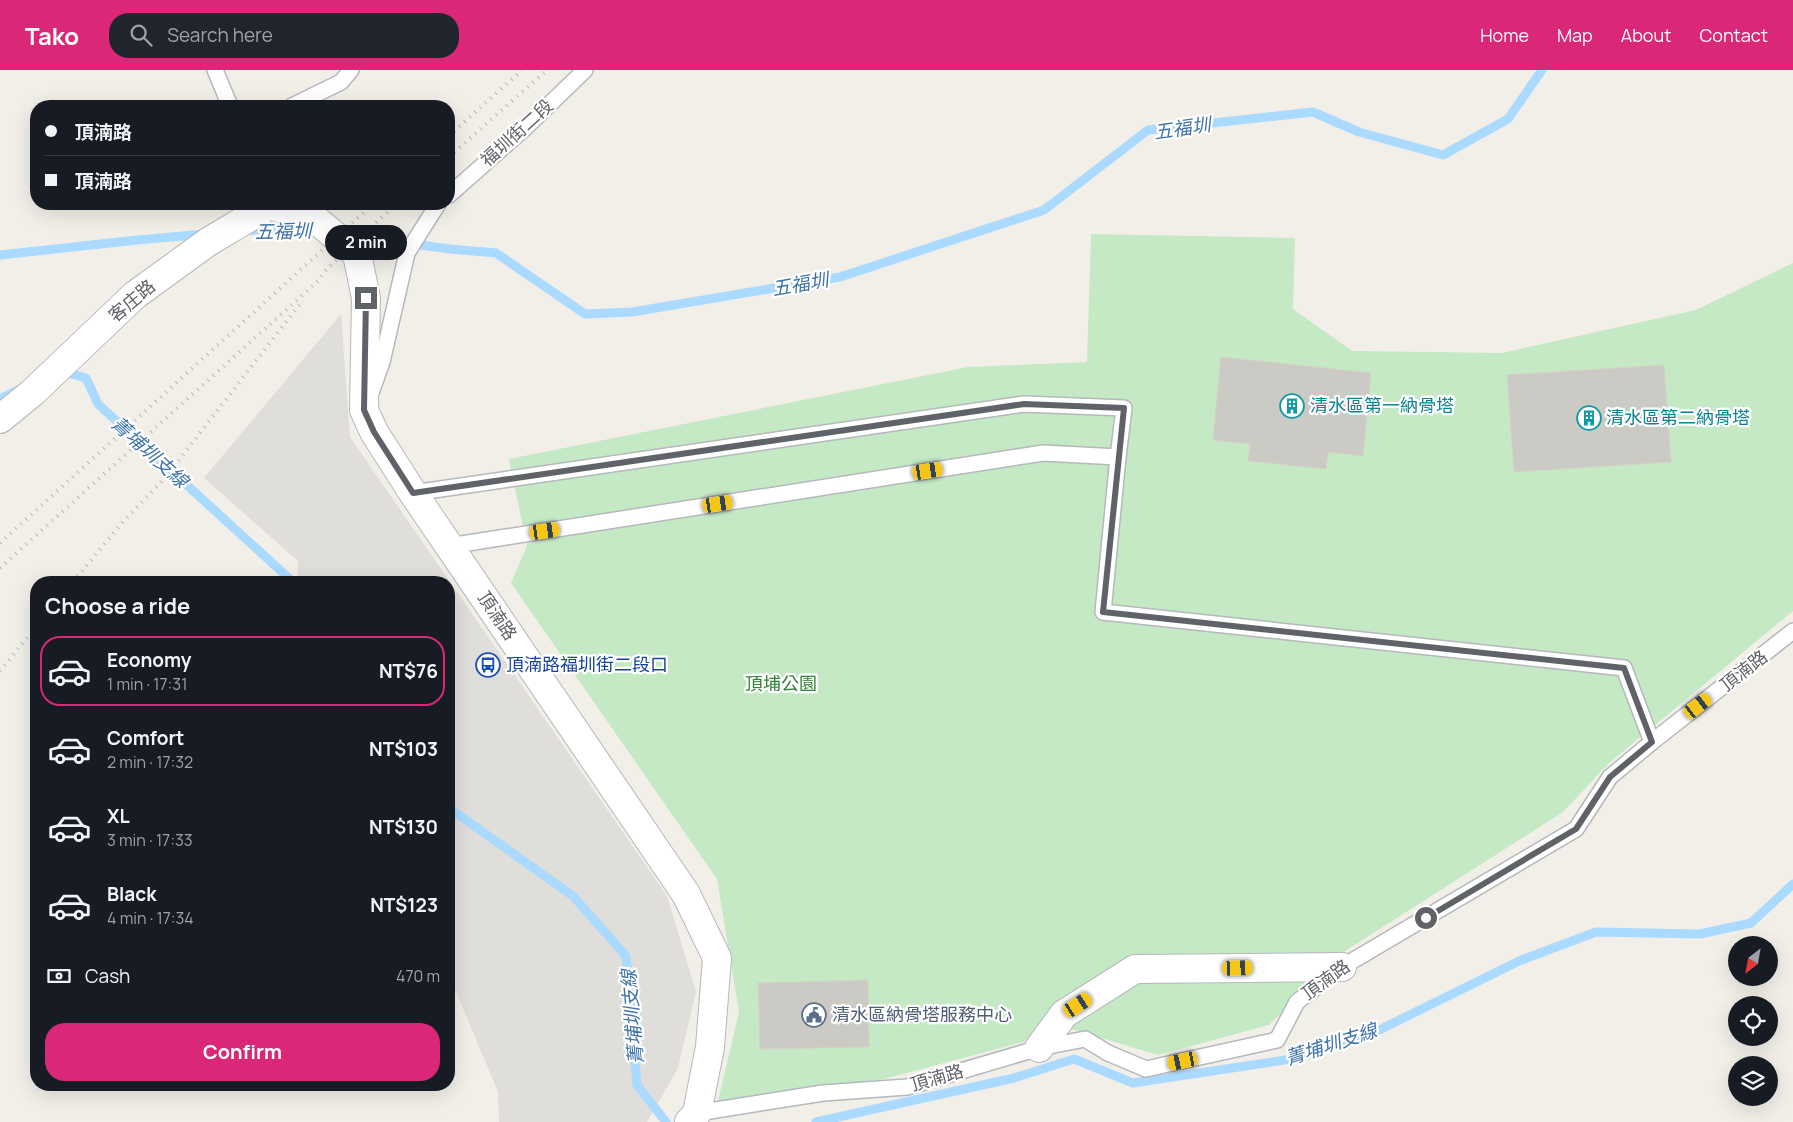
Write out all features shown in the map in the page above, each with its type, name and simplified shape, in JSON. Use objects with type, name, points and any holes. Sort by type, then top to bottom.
[{"type":"street","name":"客庄路","points":[[0,419],[32,393],[135,295],[208,242],[260,210]]},
{"type":"street","name":"頂湳路","points":[[287,210],[316,220],[357,254],[366,298],[364,410],[374,432],[413,493],[686,894],[716,958],[710,1047],[693,1118]]},
{"type":"street","points":[[0,398],[32,393]]},
{"type":"street","points":[[1040,1048],[1064,1014],[1135,969],[1342,967]]},
{"type":"lane","points":[[215,70],[228,100]]},
{"type":"lane","points":[[304,100],[341,82],[351,70]]},
{"type":"lane","name":"福圳街二段","points":[[455,190],[525,128],[585,70]]},
{"type":"lane","points":[[364,410],[382,362],[407,252],[434,210]]},
{"type":"lane","points":[[413,493],[1024,404],[1124,408],[1103,612],[1624,668],[1652,742]]},
{"type":"lane","points":[[449,546],[1044,453],[1118,457]]},
{"type":"lane","name":"頂湳路","points":[[693,1118],[823,1092],[907,1087],[1040,1048],[1085,1039],[1108,1053],[1146,1069],[1278,1040],[1297,1002],[1342,967],[1576,829],[1610,777],[1793,631]]},
{"type":"shaded area","points":[[341,314],[350,437],[446,576],[297,576],[298,561],[204,478]]},
{"type":"shaded area","points":[[455,589],[667,896],[696,992],[678,1068],[647,1122],[499,1122],[498,1092],[455,989]]},
{"type":"green space","name":"頂埔公園","points":[[1091,234],[1295,238],[1293,309],[1352,351],[1502,353],[1696,310],[1793,263],[1793,611],[1609,763],[1563,812],[1339,955],[1269,1025],[1158,1055],[1072,1029],[884,1079],[718,1101],[739,1012],[717,879],[511,583],[527,546],[509,459],[968,367],[1087,362]]},
{"type":"building","name":"清水區第一納骨塔","points":[[1221,357],[1371,373],[1363,456],[1328,452],[1326,469],[1248,461],[1250,444],[1213,440]]},
{"type":"building","name":"清水區第二納骨塔","points":[[1664,365],[1671,462],[1514,472],[1507,375]]},
{"type":"building","name":"清水區納骨塔服務中心","points":[[868,980],[869,1047],[760,1049],[758,983]]},
{"type":"waterway","name":"五福圳","points":[[346,235],[450,249],[496,253],[585,314],[632,312],[840,277],[1044,210],[1148,130],[1313,112],[1359,132],[1443,155],[1508,119],[1542,70]]},
{"type":"waterway","name":"五福圳","points":[[244,231],[291,227],[308,230]]},
{"type":"waterway","name":"五福圳","points":[[0,255],[206,234]]},
{"type":"waterway","name":"菁埔圳支線","points":[[61,371],[86,378],[98,404],[286,576]]},
{"type":"waterway","name":"菁埔圳支線","points":[[0,399],[18,390]]},
{"type":"waterway","name":"菁埔圳支線","points":[[455,812],[573,896],[626,956],[637,1085],[666,1122]]},
{"type":"waterway","name":"菁埔圳支線","points":[[816,1122],[1014,1078],[1074,1059],[1133,1083],[1298,1058],[1367,1036],[1519,961],[1596,932],[1700,934],[1751,923],[1793,884]]},
{"type":"railway","points":[[455,131],[522,70]]},
{"type":"railway","points":[[455,152],[547,70]]},
{"type":"railway","points":[[0,543],[366,210]]},
{"type":"railway","points":[[0,568],[318,281],[325,271],[390,210]]},
{"type":"railway","points":[[78,576],[121,524],[165,478],[300,304]]},
{"type":"railway","points":[[0,671],[30,634]]},
{"type":"place","name":"清水區第一納骨塔","points":[[1292,406]]},
{"type":"place","name":"清水區第二納骨塔","points":[[1589,418]]},
{"type":"place","name":"頂湳路福圳街二段口","points":[[488,665]]},
{"type":"place","name":"清水區納骨塔服務中心","points":[[814,1015]]},
{"type":"route","points":[[366,298],[364,410],[374,432],[413,493],[1024,404],[1124,408],[1103,612],[1624,668],[1652,742],[1610,777],[1576,829],[1426,918]]}]
